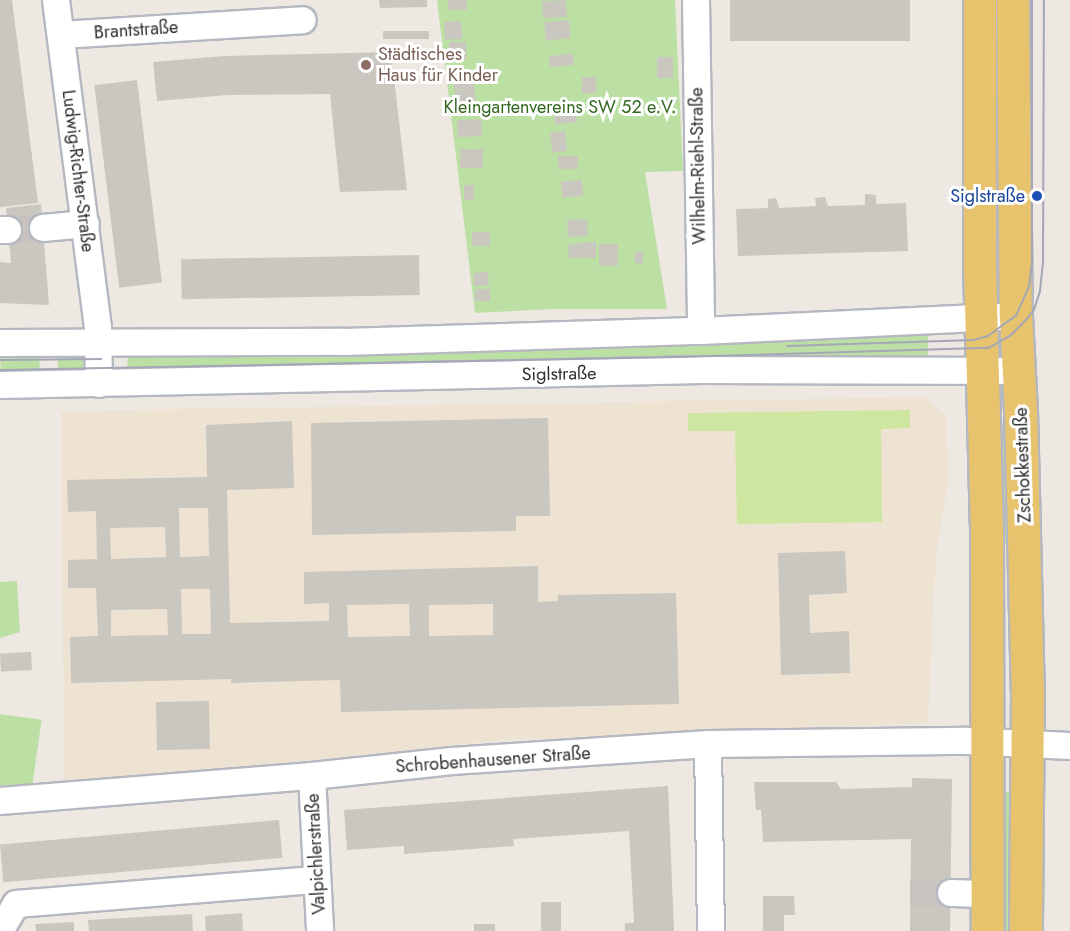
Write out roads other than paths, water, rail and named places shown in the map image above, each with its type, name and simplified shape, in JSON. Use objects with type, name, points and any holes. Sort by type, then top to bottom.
[{"type":"main road","points":[[980,0],[981,318],[987,525],[988,931]]},
{"type":"main road","name":"Zschokkestraße","points":[[1013,0],[1016,316],[1029,744],[1026,931]]},
{"type":"street","name":"Ludwig-Richter-Straße","points":[[56,0],[86,224],[98,342]]},
{"type":"street","name":"Wilhelm-Riehl-Straße","points":[[696,0],[701,331]]},
{"type":"street","name":"Brantstraße","points":[[61,35],[303,20]]},
{"type":"street","points":[[43,228],[86,224]]},
{"type":"street","points":[[0,343],[344,342],[701,331],[1016,316]]},
{"type":"street","points":[[98,342],[99,384]]},
{"type":"street","name":"Siglstraße","points":[[0,385],[702,370],[1019,371]]},
{"type":"street","name":"Schrobenhausener Straße","points":[[0,801],[312,776],[452,761],[708,744],[988,741],[1070,746]]},
{"type":"street","points":[[708,744],[711,931]]},
{"type":"street","name":"Valpichlerstraße","points":[[312,776],[320,931]]},
{"type":"street","points":[[0,930],[16,904],[317,880]]},
{"type":"street","points":[[951,893],[989,894]]},
{"type":"tunnel","points":[[8,230],[43,228]]},
{"type":"tunnel","points":[[910,893],[951,893]]},
{"type":"tram line","points":[[787,346],[974,340],[988,336],[1016,316],[1029,287],[1032,264],[1032,0]]},
{"type":"tram line","points":[[0,370],[680,357],[989,348],[1010,336],[1026,320],[1034,310],[1040,291],[1043,264],[1044,0]]},
{"type":"tram line","points":[[0,360],[101,359]]},
{"type":"place","name":"Städtisches Haus für Kinder","points":[[366,65]]},
{"type":"place","name":"Siglstraße","points":[[1037,196]]},
{"type":"park label","name":"Kleingartenvereins SW 52 e.V.","points":[[560,107]]}]
